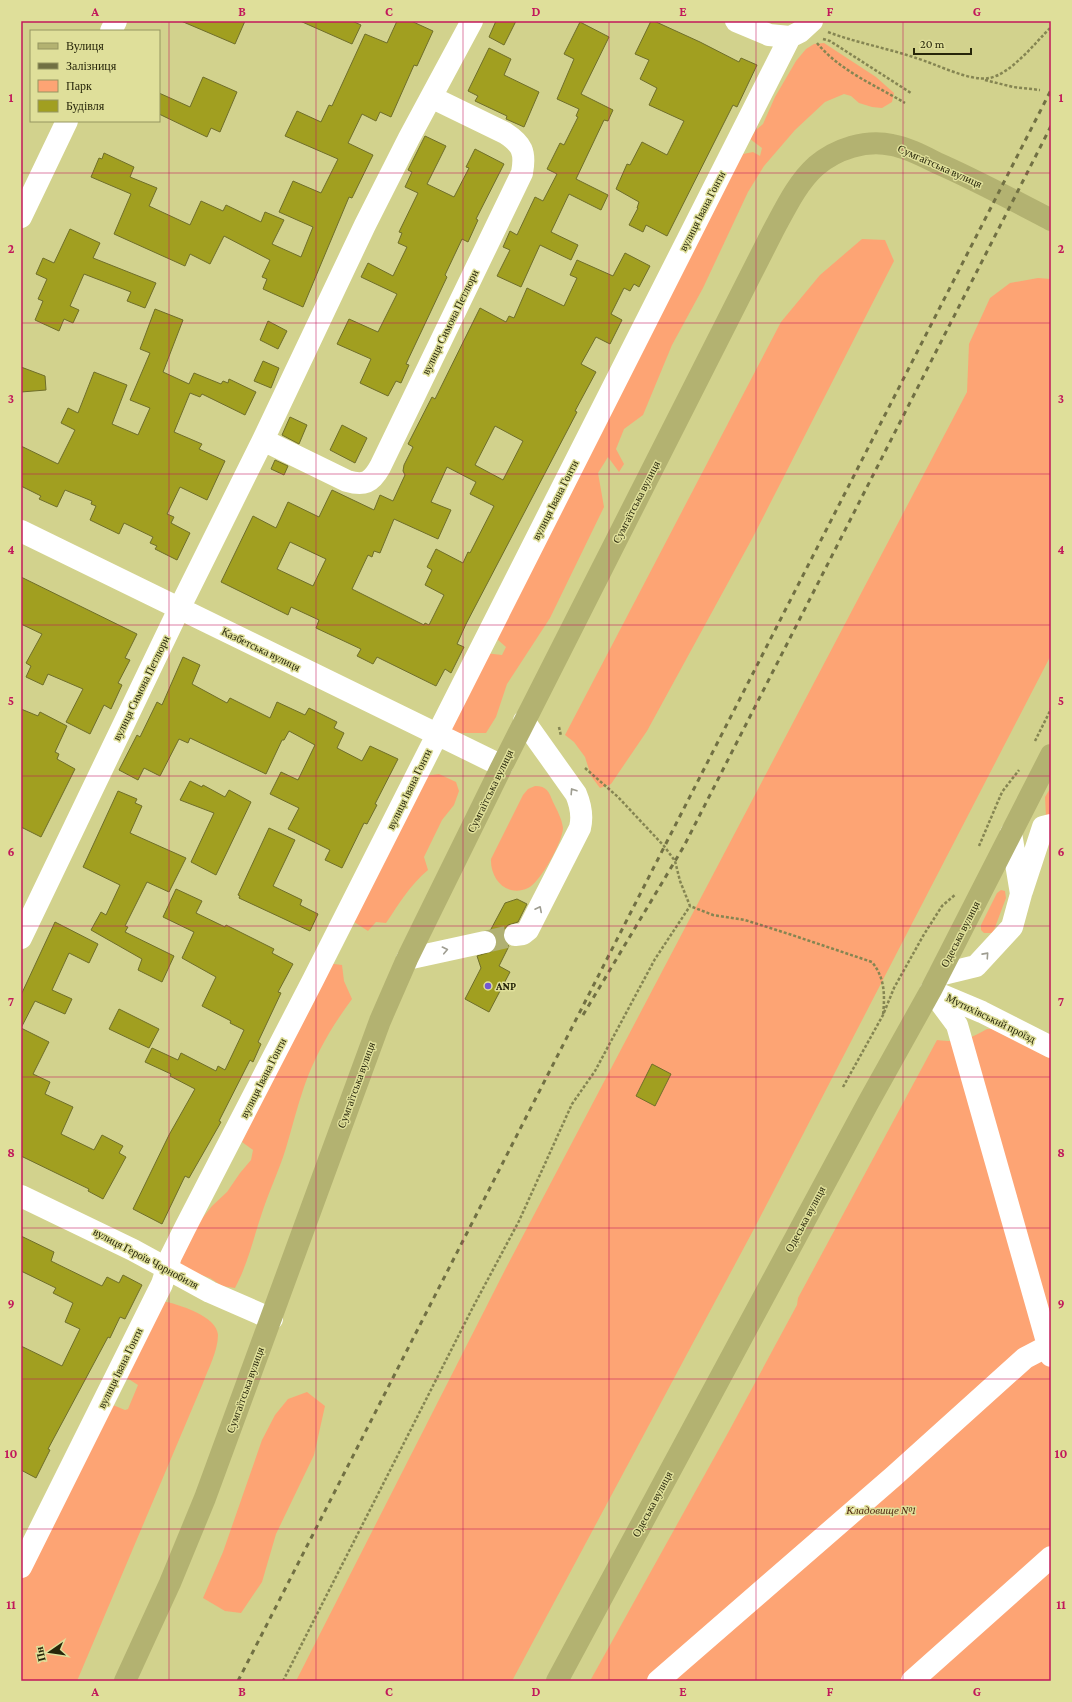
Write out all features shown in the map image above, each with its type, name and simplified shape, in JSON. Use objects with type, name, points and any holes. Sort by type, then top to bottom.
[{"type":"main road","name":"Сумгаїтська вулиця","points":[[125,1681],[206,1498],[380,1021],[407,958],[524,721],[773,232],[797,190],[806,176],[834,154],[857,145],[892,144],[970,178],[1051,220]]},
{"type":"main road","name":"Одеська вулиця","points":[[557,1681],[868,1102],[935,983],[1011,833],[1043,749]]},
{"type":"street","points":[[112,30],[116,21]]},
{"type":"street","name":"вулиця Симона Петлюри","points":[[21,938],[179,609],[263,440],[365,225],[472,21]]},
{"type":"street","points":[[736,21],[769,35],[790,37],[811,29]]},
{"type":"street","name":"вулиця Івана Гонти","points":[[21,1567],[162,1284],[166,1269],[185,1228],[313,980],[436,734],[790,37]]},
{"type":"street","name":"вулиця Симона Петлюри","points":[[263,440],[347,481],[356,483],[366,482],[375,476],[380,467],[518,180],[524,164],[524,154],[520,145],[513,138],[431,97]]},
{"type":"street","points":[[21,217],[67,122]]},
{"type":"street","name":"Казбетська вулиця","points":[[21,531],[502,766]]},
{"type":"street","points":[[514,935],[523,934],[528,930],[580,828],[582,820],[581,807],[576,794],[524,721]]},
{"type":"street","points":[[658,1681],[894,1476],[1025,1358],[1050,1351],[959,1030],[935,983],[976,966],[1012,927],[1043,827],[1051,824]]},
{"type":"street","points":[[1011,833],[1021,894]]},
{"type":"street","points":[[407,958],[485,942]]},
{"type":"street","name":"Мутихівський проїзд","points":[[935,983],[982,1012],[1051,1047]]},
{"type":"street","name":"вулиця Героїв Чорнобиля","points":[[21,1196],[84,1226],[222,1298],[272,1320]]},
{"type":"street","points":[[912,1681],[1051,1557]]},
{"type":"path","points":[[982,79],[990,78],[1003,73],[1051,27]]},
{"type":"path","points":[[811,29],[905,54],[959,73],[1013,87],[1040,90]]},
{"type":"path","points":[[811,29],[818,44],[829,57],[905,104]]},
{"type":"path","points":[[830,41],[911,93]]},
{"type":"path","points":[[1043,749],[1051,709]]},
{"type":"path","points":[[558,727],[562,739]]},
{"type":"path","points":[[583,767],[618,797],[664,846],[675,861],[680,881],[690,906],[713,915],[745,920],[872,962],[879,970],[885,990],[884,1014]]},
{"type":"path","points":[[977,852],[1002,792],[1021,767]]},
{"type":"path","points":[[843,1087],[884,1014],[894,988],[923,936],[942,906],[958,891]]},
{"type":"path","points":[[284,1681],[472,1310],[519,1221],[572,1104],[595,1071],[655,959],[690,906]]},
{"type":"green space","points":[[824,43],[876,77],[894,93],[892,102],[882,108],[872,107],[859,103],[851,96],[844,94],[825,102],[795,130],[764,166],[748,192],[703,288],[672,345],[643,415],[624,429],[616,449],[624,464],[619,472],[608,457],[598,473],[604,507],[550,618],[507,684],[496,717],[486,733],[454,733],[447,726],[485,653],[502,655],[506,647],[498,640],[493,631],[711,214],[743,154],[753,152],[760,156],[762,148],[750,139],[756,130],[763,124],[775,97],[796,61],[806,49],[814,44]]},
{"type":"green space","points":[[862,239],[885,240],[894,261],[753,537],[647,731],[611,784],[600,788],[591,776],[585,757],[574,742],[565,735],[781,322],[820,275]]},
{"type":"green space","points":[[1038,278],[1051,279],[1051,655],[755,1227],[512,1681],[296,1681],[506,1268],[967,392],[969,344],[990,298],[1010,283]]},
{"type":"green space","points":[[439,774],[456,782],[459,791],[454,805],[442,820],[424,857],[428,870],[410,888],[386,923],[376,922],[368,931],[351,920],[423,776]]},
{"type":"green space","points":[[535,786],[545,788],[549,793],[562,821],[562,834],[550,861],[533,885],[520,890],[513,890],[501,885],[497,880],[491,866],[491,859],[523,795],[528,789]]},
{"type":"green space","points":[[1051,787],[1051,815],[1046,817],[1045,797]]},
{"type":"green space","points":[[1001,890],[1005,891],[1006,898],[994,930],[992,933],[984,933],[981,930],[981,925],[997,893]]},
{"type":"green space","points":[[326,963],[342,965],[344,981],[352,999],[325,1041],[308,1075],[283,1157],[264,1207],[250,1253],[235,1288],[222,1286],[210,1278],[186,1270],[179,1264],[200,1221],[212,1206],[227,1192],[251,1160],[253,1150],[242,1142]]},
{"type":"green space","name":"Кладовище №1","points":[[987,1029],[992,1029],[1051,1059],[1051,1681],[590,1681],[729,1431],[797,1305],[798,1298],[937,1040],[963,1040]]},
{"type":"green space","points":[[162,1301],[196,1312],[211,1322],[216,1328],[218,1335],[218,1341],[212,1360],[77,1681],[21,1681],[21,1580],[97,1429],[113,1405],[125,1410],[128,1409],[138,1385],[127,1378]]},
{"type":"green space","points":[[307,1392],[325,1406],[314,1455],[276,1534],[262,1582],[241,1613],[225,1611],[203,1598],[223,1552],[262,1440],[275,1415],[288,1399]]},
{"type":"building","points":[[181,21],[245,21],[235,44]]},
{"type":"building","points":[[300,21],[352,21],[361,25],[352,44]]},
{"type":"building","points":[[397,21],[411,21],[433,31],[417,66],[414,65],[391,117],[380,112],[376,121],[362,114],[348,143],[373,155],[352,198],[349,197],[303,307],[263,289],[267,279],[262,277],[270,260],[224,236],[210,264],[190,254],[185,266],[114,234],[131,194],[91,177],[99,158],[102,159],[104,153],[134,167],[130,177],[157,188],[149,206],[190,225],[201,201],[223,211],[226,205],[261,222],[265,212],[284,220],[272,244],[301,257],[313,227],[279,212],[293,181],[321,193],[338,159],[285,136],[297,111],[321,122],[329,105],[332,106],[365,34],[387,43]]},
{"type":"building","points":[[496,21],[516,21],[504,45],[489,37]]},
{"type":"building","points":[[651,21],[700,42],[739,62],[741,58],[757,65],[737,107],[733,105],[667,236],[646,225],[643,232],[629,225],[638,208],[639,202],[616,189],[627,164],[630,165],[642,142],[667,155],[684,121],[649,105],[657,88],[640,79],[649,60],[635,54]]},
{"type":"building","points":[[580,22],[609,37],[581,94],[613,110],[608,121],[604,120],[576,179],[608,195],[601,210],[569,194],[551,232],[578,245],[571,260],[540,245],[521,287],[497,276],[510,250],[503,247],[510,231],[517,235],[535,197],[543,201],[557,174],[547,169],[560,143],[564,145],[578,117],[576,116],[579,109],[557,99],[574,59],[564,54]]},
{"type":"building","points":[[489,48],[511,59],[504,75],[539,92],[524,127],[506,119],[507,116],[475,101],[478,96],[468,91]]},
{"type":"building","points":[[203,77],[237,92],[220,132],[211,128],[207,137],[160,114],[160,93],[190,107]]},
{"type":"building","points":[[425,136],[446,146],[427,184],[454,197],[469,168],[466,167],[475,149],[504,164],[476,219],[478,220],[468,242],[462,239],[445,275],[447,277],[406,364],[409,365],[401,383],[396,381],[388,396],[360,383],[371,359],[337,344],[349,319],[378,332],[397,294],[361,277],[368,263],[393,276],[407,247],[398,243],[402,233],[399,232],[418,193],[405,187],[412,172],[408,170]]},
{"type":"building","points":[[70,229],[100,243],[93,258],[156,283],[145,308],[127,301],[131,292],[84,274],[70,306],[79,310],[73,323],[64,319],[59,331],[35,320],[43,301],[38,299],[47,279],[36,274],[43,258],[54,263]]},
{"type":"building","points":[[625,253],[650,266],[639,287],[634,284],[630,291],[624,288],[611,314],[622,320],[610,344],[596,337],[581,364],[596,372],[575,411],[577,412],[466,624],[457,644],[464,647],[451,673],[445,669],[436,686],[377,657],[373,664],[357,656],[361,649],[316,628],[319,620],[291,607],[288,615],[221,582],[253,516],[276,528],[288,502],[319,517],[332,490],[374,510],[380,495],[393,501],[405,475],[403,471],[404,465],[413,447],[408,444],[432,397],[435,399],[480,308],[506,322],[509,316],[514,318],[527,288],[564,306],[577,278],[570,275],[577,260],[613,276]],"holes":[[[495,426],[523,441],[503,480],[475,465]],[[447,467],[476,482],[470,494],[494,506],[470,553],[468,552],[463,563],[436,549],[427,567],[432,570],[425,585],[444,595],[429,625],[425,623],[424,625],[352,589],[368,555],[372,557],[374,551],[380,553],[394,519],[438,539],[451,510],[431,502]],[[290,542],[326,559],[313,586],[277,569]]]},
{"type":"building","points":[[155,309],[183,320],[163,372],[189,384],[194,373],[221,384],[223,381],[228,383],[229,379],[256,392],[245,415],[202,394],[200,397],[190,393],[174,432],[202,444],[199,449],[225,461],[207,500],[180,487],[167,514],[174,517],[171,523],[190,533],[177,560],[155,549],[157,546],[150,543],[153,537],[124,523],[119,534],[90,520],[96,506],[91,504],[92,501],[65,490],[57,507],[39,499],[41,496],[21,486],[21,446],[58,464],[75,430],[61,423],[68,408],[78,413],[94,372],[127,385],[112,424],[138,435],[150,408],[130,400],[150,353],[140,349]]},
{"type":"building","points":[[268,321],[287,331],[278,349],[260,340]]},
{"type":"building","points":[[263,361],[279,368],[271,388],[254,381]]},
{"type":"building","points":[[21,367],[45,376],[46,390],[21,392]]},
{"type":"building","points":[[290,417],[307,425],[299,444],[282,435]]},
{"type":"building","points":[[342,425],[367,438],[355,463],[330,450]]},
{"type":"building","points":[[275,460],[288,466],[284,475],[271,469]]},
{"type":"building","points":[[21,577],[137,634],[125,658],[130,660],[118,683],[122,685],[111,709],[104,705],[90,734],[66,722],[83,689],[48,674],[43,685],[26,677],[31,666],[26,663],[42,634],[21,624]]},
{"type":"building","points":[[183,657],[200,665],[192,684],[227,703],[230,698],[270,718],[277,702],[305,715],[309,708],[337,722],[334,728],[344,733],[337,748],[362,761],[370,746],[398,759],[375,804],[377,805],[367,824],[364,823],[342,868],[325,860],[330,850],[288,829],[299,808],[270,794],[281,772],[298,780],[315,745],[289,731],[284,740],[282,740],[266,774],[190,738],[188,743],[179,739],[160,776],[144,768],[138,780],[119,770],[137,735],[140,737],[157,702],[162,705]]},
{"type":"building","points":[[21,709],[38,716],[40,712],[67,726],[55,752],[59,754],[57,759],[75,769],[41,837],[21,827]]},
{"type":"building","points":[[190,781],[202,787],[203,785],[225,797],[229,790],[251,802],[216,875],[191,862],[214,813],[180,800]]},
{"type":"building","points":[[118,791],[137,799],[135,803],[142,806],[130,833],[186,858],[169,892],[147,882],[125,926],[128,927],[125,932],[174,956],[162,982],[138,970],[142,959],[91,930],[101,912],[106,915],[120,885],[83,867]]},
{"type":"building","points":[[269,828],[295,840],[273,886],[302,900],[300,905],[318,914],[310,931],[239,898],[240,896],[238,895]]},
{"type":"building","points":[[176,889],[202,901],[196,913],[225,927],[226,925],[274,949],[272,953],[293,964],[278,992],[281,993],[258,1042],[261,1044],[253,1062],[250,1060],[219,1121],[221,1122],[189,1178],[185,1176],[162,1224],[133,1209],[169,1135],[195,1089],[170,1076],[171,1074],[145,1062],[152,1048],[178,1060],[181,1053],[216,1071],[218,1066],[225,1070],[244,1030],[230,1023],[231,1021],[202,1006],[216,977],[182,958],[194,932],[163,917]]},
{"type":"building","points":[[517,899],[527,904],[518,922],[508,925],[503,931],[505,942],[509,946],[499,966],[510,972],[489,1012],[465,999],[481,968],[477,956],[493,951],[497,946],[497,939],[490,931],[505,903]]},
{"type":"building","points":[[55,922],[98,944],[89,963],[69,953],[52,990],[72,999],[65,1014],[35,1001],[21,1028],[21,995]]},
{"type":"building","points":[[119,1009],[159,1029],[149,1048],[109,1029]]},
{"type":"building","points":[[21,1028],[49,1042],[33,1074],[50,1082],[45,1094],[73,1107],[61,1134],[94,1150],[102,1135],[123,1146],[119,1153],[126,1157],[103,1199],[88,1191],[89,1189],[21,1156]]},
{"type":"building","points":[[652,1064],[671,1074],[655,1106],[636,1096]]},
{"type":"building","points":[[21,1236],[54,1252],[51,1261],[102,1286],[107,1277],[119,1283],[123,1275],[142,1285],[125,1319],[120,1317],[110,1338],[108,1337],[48,1449],[50,1450],[36,1478],[21,1470],[21,1346],[62,1366],[80,1329],[65,1322],[73,1303],[53,1293],[56,1288],[21,1271]]},
{"type":"tunnel","points":[[485,942],[515,935]]},
{"type":"railway","points":[[238,1681],[1051,90]]},
{"type":"railway","points":[[583,1015],[684,846],[1051,126]]},
{"type":"place","name":"ANP","points":[[488,986]]}]
